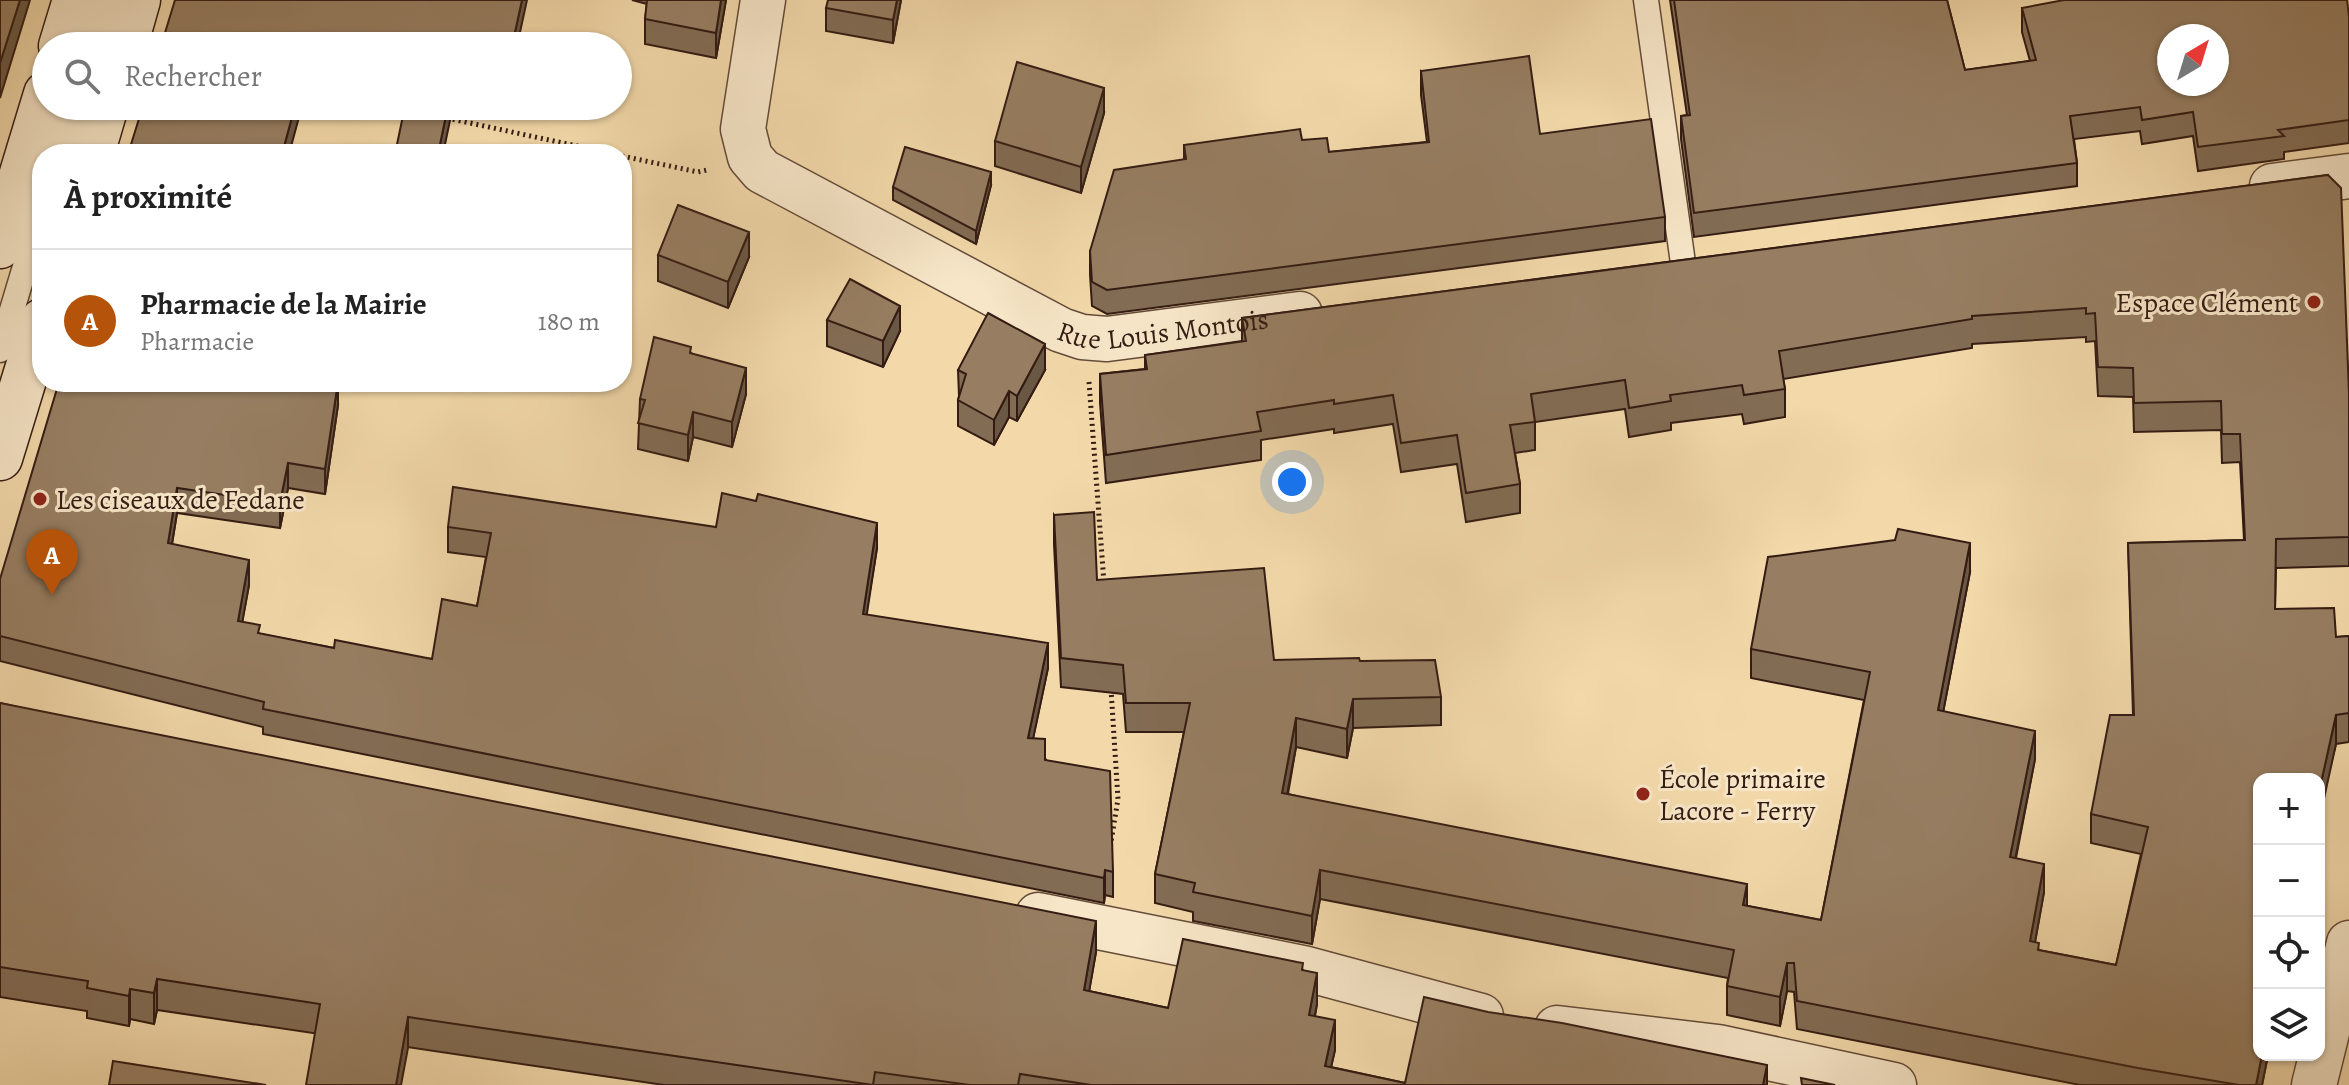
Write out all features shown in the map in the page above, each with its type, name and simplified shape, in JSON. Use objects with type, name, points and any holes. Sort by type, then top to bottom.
[{"type":"street","points":[[65,32],[75,0]]},
{"type":"street","points":[[129,32],[138,0]]},
{"type":"street","points":[[750,157],[743,129],[763,0]]},
{"type":"street","points":[[0,246],[38,120]]},
{"type":"street","points":[[95,144],[102,120]]},
{"type":"street","name":"Rue Louis Montois","points":[[750,157],[762,171],[1061,330],[1082,337],[1107,339],[1340,308]]},
{"type":"street","points":[[2226,192],[2349,176]]},
{"type":"street","points":[[1667,265],[1729,257]]},
{"type":"street","points":[[0,458],[8,368],[32,335]]},
{"type":"street","points":[[1006,908],[1303,968],[1493,1018],[1718,1047],[1894,1085]]},
{"type":"street","points":[[2314,1085],[2349,943]]},
{"type":"lane","points":[[95,32],[105,0]]},
{"type":"lane","points":[[1646,0],[1667,265]]},
{"type":"lane","points":[[62,144],[69,120]]},
{"type":"lane","points":[[8,368],[32,256]]},
{"type":"path","points":[[454,120],[567,144]]},
{"type":"path","points":[[632,158],[698,172],[750,157]]},
{"type":"path","points":[[1082,337],[1092,400],[1104,584]]},
{"type":"path","points":[[1109,856],[1118,799],[1110,677]]},
{"type":"building","points":[[0,0],[20,0],[0,63]]},
{"type":"building","points":[[175,0],[522,0],[515,32],[165,32]]},
{"type":"building","points":[[647,0],[721,0],[716,33],[645,19]]},
{"type":"building","points":[[828,0],[897,0],[893,20],[826,8]]},
{"type":"building","points":[[1674,0],[1947,0],[1965,70],[2036,60],[2022,8],[2064,0],[2347,0],[2349,120],[2278,130],[2284,136],[2198,147],[2193,112],[2142,120],[2140,107],[2070,116],[2077,163],[1694,213],[1681,116],[1690,115]]},
{"type":"building","points":[[1529,56],[1540,134],[1651,119],[1665,217],[1107,290],[1092,282],[1090,251],[1114,170],[1186,159],[1184,145],[1300,129],[1302,140],[1327,138],[1329,152],[1429,142],[1421,71]]},
{"type":"building","points":[[1017,62],[1104,88],[1081,167],[995,141]]},
{"type":"building","points":[[139,120],[291,120],[285,144],[131,144]]},
{"type":"building","points":[[402,120],[445,120],[440,144],[397,144]]},
{"type":"building","points":[[905,147],[991,172],[976,231],[893,187]]},
{"type":"building","points":[[2328,175],[2341,188],[2349,393],[2349,537],[2276,539],[2275,609],[2334,608],[2336,637],[2349,636],[2349,713],[2336,715],[2323,773],[2253,773],[2253,1061],[2261,1061],[2256,1085],[2239,1085],[2138,1068],[1797,1001],[1794,963],[1787,963],[1780,997],[1727,986],[1734,950],[1320,870],[1312,916],[1193,892],[1195,883],[1155,874],[1190,703],[1126,703],[1123,665],[1061,658],[1054,515],[1094,512],[1097,580],[1264,568],[1274,660],[1435,660],[1441,697],[1353,699],[1347,729],[1296,718],[1282,793],[1747,884],[1743,905],[1821,920],[1870,672],[1751,649],[1768,557],[1895,540],[1898,529],[1970,543],[1938,710],[2035,731],[2010,857],[2044,864],[2030,941],[2039,943],[2038,950],[2116,965],[2148,827],[2091,814],[2110,715],[2134,715],[2128,543],[2245,540],[2240,434],[2222,434],[2221,401],[2134,403],[2133,368],[2098,367],[2095,313],[2086,314],[2086,308],[1972,316],[1972,319],[1779,351],[1785,389],[1744,395],[1742,385],[1670,395],[1671,401],[1629,408],[1625,380],[1531,394],[1535,422],[1510,425],[1520,484],[1466,493],[1457,435],[1401,443],[1393,395],[1257,412],[1261,431],[1106,455],[1100,374],[1147,369],[1145,355],[1246,341],[1242,318]]},
{"type":"building","points":[[678,205],[749,232],[728,282],[658,255]]},
{"type":"building","points":[[850,279],[900,306],[883,341],[827,320]]},
{"type":"building","points":[[988,313],[1045,344],[1017,396],[1009,391],[994,420],[958,400],[966,374],[958,370]]},
{"type":"building","points":[[654,337],[691,347],[690,353],[746,368],[732,422],[693,412],[688,435],[638,423],[645,400],[640,399]]},
{"type":"building","points":[[56,392],[337,392],[325,469],[288,463],[280,503],[177,488],[168,543],[249,560],[238,621],[260,625],[258,633],[334,648],[335,640],[432,659],[442,599],[477,606],[491,533],[448,527],[453,487],[716,527],[722,493],[756,501],[758,494],[877,523],[863,614],[1048,643],[1028,738],[1045,739],[1045,760],[1110,771],[1113,872],[1105,870],[1104,878],[263,709],[264,702],[0,636],[0,579]]},
{"type":"building","points":[[0,703],[1096,921],[1084,990],[1168,1008],[1183,939],[1303,963],[1302,970],[1317,973],[1309,1015],[1335,1020],[1325,1066],[1405,1083],[1424,997],[1767,1065],[1763,1085],[1091,1085],[1020,1074],[1018,1085],[970,1085],[875,1072],[873,1085],[408,1017],[396,1085],[306,1085],[320,1004],[157,979],[154,993],[130,989],[129,996],[87,988],[88,981],[0,967]]},
{"type":"building","points":[[113,1061],[266,1085],[109,1085]]},
{"type":"building","points":[[1801,1078],[1835,1085],[1802,1085]]},
{"type":"place","name":"Espace Clément","points":[[2314,302]]},
{"type":"place","name":"Les ciseaux de Fedane","points":[[40,499]]},
{"type":"place","name":"Pharmacie de la Mairie","points":[[52,595]]},
{"type":"place","name":"École primaire Lacore - Ferry","points":[[1643,794]]}]
